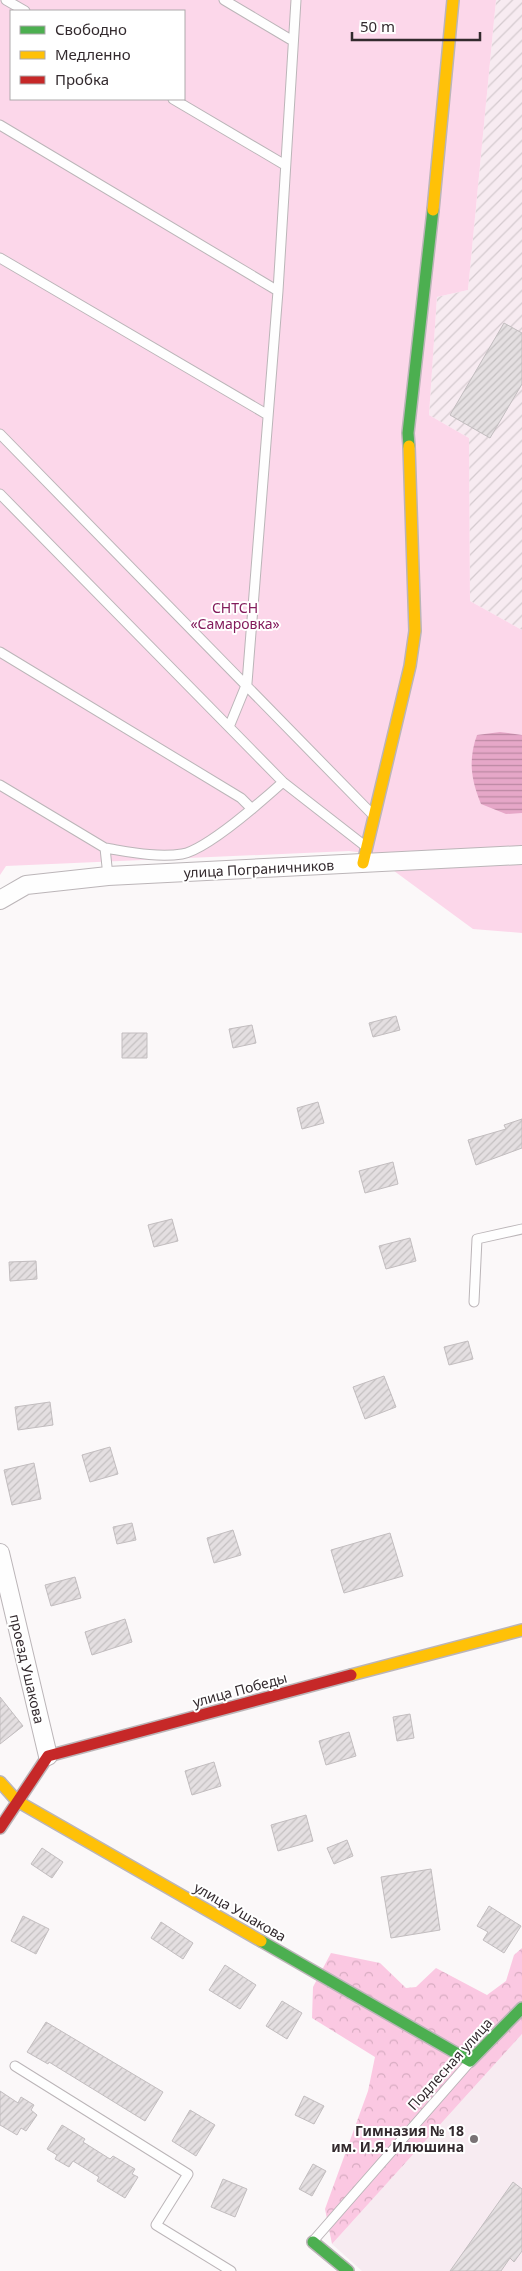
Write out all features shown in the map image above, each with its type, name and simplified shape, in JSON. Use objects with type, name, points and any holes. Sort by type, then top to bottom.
[{"type":"street","points":[[364,855],[410,666],[415,631],[408,433],[440,148],[453,0]]},
{"type":"street","name":"улица Пограничников","points":[[0,900],[26,884],[108,876],[364,855],[522,855]]},
{"type":"street","name":"проезд Ушакова","points":[[0,1553],[48,1756]]},
{"type":"street","name":"улица Победы","points":[[48,1756],[522,1630]]},
{"type":"street","points":[[0,1828],[48,1756]]},
{"type":"street","name":"улица Ушакова","points":[[0,1782],[17,1801],[470,2061]]},
{"type":"street","name":"Подлесная улица","points":[[470,2061],[522,2008]]},
{"type":"street","name":"Подлесная улица","points":[[313,2242],[348,2271]]},
{"type":"lane","points":[[6,0],[23,10]]},
{"type":"lane","points":[[224,0],[293,41]]},
{"type":"lane","points":[[229,727],[247,684],[278,291],[296,0]]},
{"type":"lane","points":[[174,100],[285,165]]},
{"type":"lane","points":[[0,125],[278,291]]},
{"type":"lane","points":[[0,258],[268,415]]},
{"type":"lane","points":[[0,434],[247,684],[373,815]]},
{"type":"lane","points":[[0,494],[283,782],[364,855]]},
{"type":"lane","points":[[0,652],[241,798],[252,809]]},
{"type":"lane","points":[[0,785],[105,848],[143,854],[184,854],[208,841],[252,809],[283,782]]},
{"type":"lane","points":[[105,848],[108,876]]},
{"type":"lane","points":[[474,1302],[477,1239],[522,1229]]},
{"type":"lane","name":"Подлесная улица","points":[[313,2242],[470,2061]]},
{"type":"lane","points":[[15,2066],[188,2174],[156,2225],[231,2271]]},
{"type":"shaded area","points":[[496,0],[522,0],[522,630],[470,601],[469,438],[429,415],[437,297],[468,290]]},
{"type":"shaded area","points":[[500,732],[522,735],[522,813],[506,814],[481,804],[475,787],[472,753],[477,735]]},
{"type":"shaded area","name":"Гимназия № 18 им. И.Я. Илюшина","points":[[522,2034],[522,2271],[362,2271],[332,2244]]},
{"type":"green space","name":"СНТСН «Самаровка»","points":[[0,0],[496,0],[468,290],[437,297],[429,415],[469,438],[470,601],[522,630],[522,933],[473,929],[371,854],[349,851],[6,866],[0,875]]},
{"type":"green space","points":[[522,1948],[522,2034],[332,2244],[325,2209],[368,2091],[375,2057],[312,2018],[313,1987],[331,1953],[380,1963],[406,1988],[416,1987],[436,1968],[487,1995],[506,1981],[514,1955]]},
{"type":"building","points":[[504,323],[522,333],[522,384],[490,438],[450,415]]},
{"type":"building","points":[[396,1016],[400,1030],[373,1037],[369,1023]]},
{"type":"building","points":[[252,1025],[256,1043],[233,1048],[229,1029]]},
{"type":"building","points":[[122,1033],[147,1033],[147,1058],[122,1058]]},
{"type":"building","points":[[318,1102],[324,1123],[302,1129],[297,1108]]},
{"type":"building","points":[[522,1119],[522,1148],[476,1165],[468,1140],[506,1129],[504,1125]]},
{"type":"building","points":[[393,1162],[398,1184],[365,1193],[359,1171]]},
{"type":"building","points":[[172,1219],[178,1241],[154,1247],[148,1225]]},
{"type":"building","points":[[410,1238],[416,1261],[386,1269],[379,1246]]},
{"type":"building","points":[[36,1261],[37,1279],[10,1281],[9,1262]]},
{"type":"building","points":[[468,1341],[473,1359],[449,1365],[444,1347]]},
{"type":"building","points":[[384,1376],[396,1407],[365,1419],[353,1387]]},
{"type":"building","points":[[50,1402],[53,1425],[18,1430],[15,1407]]},
{"type":"building","points":[[110,1447],[118,1474],[90,1482],[82,1455]]},
{"type":"building","points":[[34,1463],[41,1499],[12,1505],[4,1470]]},
{"type":"building","points":[[132,1523],[136,1540],[117,1544],[113,1527]]},
{"type":"building","points":[[233,1530],[241,1555],[214,1563],[207,1538]]},
{"type":"building","points":[[390,1533],[403,1576],[344,1593],[331,1550]]},
{"type":"building","points":[[75,1577],[81,1598],[51,1606],[45,1585]]},
{"type":"building","points":[[125,1619],[132,1642],[92,1655],[85,1632]]},
{"type":"building","points":[[0,1697],[23,1726],[0,1744]]},
{"type":"building","points":[[410,1714],[414,1738],[397,1741],[393,1717]]},
{"type":"building","points":[[349,1732],[356,1756],[326,1765],[319,1741]]},
{"type":"building","points":[[214,1762],[221,1786],[192,1795],[185,1771]]},
{"type":"building","points":[[306,1815],[313,1841],[278,1851],[271,1825]]},
{"type":"building","points":[[347,1840],[353,1856],[334,1864],[327,1848]]},
{"type":"building","points":[[42,1848],[63,1862],[52,1878],[31,1864]]},
{"type":"building","points":[[431,1869],[440,1930],[391,1938],[381,1877]]},
{"type":"building","points":[[489,1906],[521,1926],[504,1953],[483,1940],[488,1932],[477,1926]]},
{"type":"building","points":[[23,1916],[49,1929],[36,1954],[11,1941]]},
{"type":"building","points":[[161,1922],[193,1943],[183,1959],[151,1938]]},
{"type":"building","points":[[225,1965],[256,1985],[240,2009],[209,1990]]},
{"type":"building","points":[[282,2001],[302,2013],[287,2039],[266,2026]]},
{"type":"building","points":[[46,2022],[163,2092],[145,2121],[49,2062],[48,2064],[27,2052]]},
{"type":"building","points":[[0,2091],[18,2103],[21,2097],[34,2105],[31,2110],[37,2115],[26,2131],[21,2128],[17,2135],[0,2125]]},
{"type":"building","points":[[304,2096],[324,2106],[314,2124],[295,2115]]},
{"type":"building","points":[[190,2110],[215,2125],[196,2156],[172,2141]]},
{"type":"building","points":[[62,2125],[85,2139],[83,2142],[110,2159],[113,2156],[135,2169],[132,2174],[138,2177],[125,2198],[97,2181],[99,2177],[73,2161],[69,2167],[55,2159],[57,2155],[47,2149]]},
{"type":"building","points":[[313,2164],[326,2171],[312,2196],[299,2189]]},
{"type":"building","points":[[223,2179],[247,2189],[235,2217],[211,2207]]},
{"type":"building","points":[[513,2182],[522,2189],[522,2251],[514,2262],[510,2258],[501,2271],[450,2271]]},
{"type":"traffic: fast","points":[[409,446],[408,433],[433,210]]},
{"type":"traffic: fast","points":[[261,1941],[470,2061],[522,2008]]},
{"type":"traffic: fast","points":[[313,2242],[348,2271]]},
{"type":"traffic: slow","points":[[433,210],[453,0]]},
{"type":"traffic: slow","points":[[363,863],[410,666],[415,631],[409,446]]},
{"type":"traffic: slow","points":[[351,1675],[522,1630]]},
{"type":"traffic: slow","points":[[0,1782],[17,1801],[261,1941]]},
{"type":"traffic: jam","points":[[0,1828],[48,1756],[351,1675]]},
{"type":"place","name":"Гимназия № 18 им. И.Я. Илюшина","points":[[474,2139]]}]
